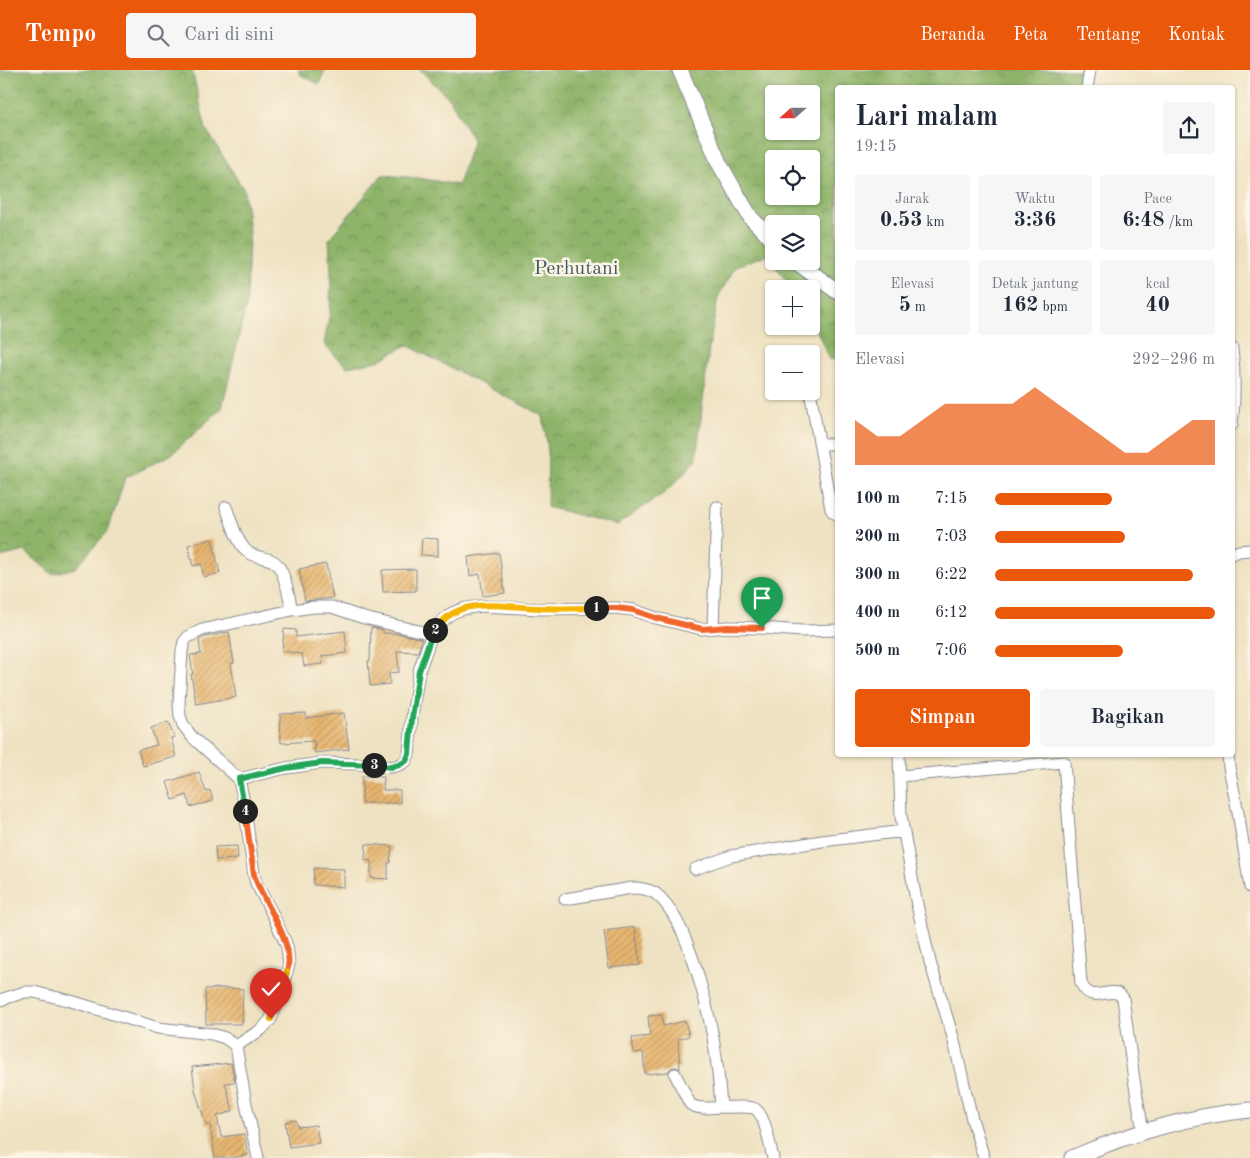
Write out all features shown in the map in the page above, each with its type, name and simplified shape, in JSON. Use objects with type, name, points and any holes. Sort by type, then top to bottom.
[{"type":"main road","points":[[680,70],[719,163],[751,218],[765,232]]},
{"type":"main road","points":[[807,270],[835,290]]},
{"type":"main road","points":[[1075,1157],[1143,1131],[1208,1115],[1250,1110]]},
{"type":"street","points":[[1088,85],[1090,70]]},
{"type":"street","points":[[812,400],[831,508],[835,513]]},
{"type":"street","points":[[820,444],[835,444]]},
{"type":"street","points":[[713,628],[717,507]]},
{"type":"street","points":[[226,508],[241,545],[254,556],[274,561],[281,568],[292,610]]},
{"type":"street","points":[[1235,553],[1250,550]]},
{"type":"street","points":[[239,779],[286,768],[322,763],[391,767],[406,761],[409,754],[419,671],[432,634],[442,621],[452,613],[462,609],[481,606],[616,608],[633,610],[656,618],[702,629],[728,627],[802,631],[835,630]]},
{"type":"street","points":[[236,1046],[262,1029],[271,1019],[289,965],[287,946],[256,883],[239,779],[193,738],[183,725],[179,704],[184,642],[188,637],[202,630],[314,607],[332,607],[364,618],[432,634]]},
{"type":"street","points":[[899,757],[902,816],[916,900],[930,962],[953,1037],[972,1119],[984,1158]]},
{"type":"street","points":[[1228,757],[1250,887]]},
{"type":"street","points":[[900,776],[1065,758],[1081,983],[1089,994],[1115,992],[1121,994],[1123,998],[1143,1131]]},
{"type":"street","points":[[695,869],[731,856],[822,841],[904,831]]},
{"type":"street","points":[[566,899],[640,888],[654,893],[667,905],[678,923],[689,948],[707,1008],[717,1065],[721,1107]]},
{"type":"street","points":[[0,1000],[26,992],[34,992],[71,1001],[158,1028],[212,1034],[225,1038],[236,1046],[258,1158]]},
{"type":"street","points":[[675,1074],[690,1104],[694,1107],[752,1108],[757,1110],[761,1115],[773,1158]]},
{"type":"green space","points":[[0,70],[192,70],[206,129],[244,190],[249,232],[247,302],[222,408],[172,454],[125,478],[108,531],[75,568],[52,574],[25,551],[0,557]]},
{"type":"green space","points":[[298,70],[325,70],[319,84],[301,75]]},
{"type":"green space","name":"Perhutani","points":[[420,70],[1080,70],[1080,85],[835,85],[835,360],[829,359],[819,335],[820,280],[786,280],[778,270],[820,270],[820,215],[765,215],[765,255],[736,266],[718,297],[709,348],[696,461],[667,491],[617,525],[547,507],[548,450],[543,416],[407,345],[378,361],[347,367],[324,345],[330,311],[331,272],[329,239],[382,175],[418,178],[458,185],[473,140],[449,98]]},
{"type":"building","points":[[422,538],[438,539],[438,556],[421,555]]},
{"type":"building","points":[[212,539],[220,573],[204,577],[201,564],[193,566],[188,545]]},
{"type":"building","points":[[499,553],[505,593],[483,596],[480,574],[470,576],[468,557]]},
{"type":"building","points":[[326,564],[333,598],[305,601],[299,569]]},
{"type":"building","points":[[416,569],[416,591],[383,592],[382,570]]},
{"type":"building","points":[[371,627],[383,630],[383,633],[401,634],[422,639],[418,652],[397,651],[399,672],[389,673],[390,684],[370,686],[368,661],[370,661]]},
{"type":"building","points":[[284,629],[296,630],[296,637],[345,631],[347,653],[322,656],[323,664],[304,666],[302,654],[282,651]]},
{"type":"building","points":[[229,632],[234,663],[231,663],[236,697],[196,704],[190,655],[201,654],[199,640]]},
{"type":"building","points":[[306,713],[306,718],[344,713],[349,749],[315,753],[314,741],[281,743],[280,714]]},
{"type":"building","points":[[168,722],[174,737],[171,738],[176,757],[143,766],[138,750],[157,745],[151,728]]},
{"type":"building","points":[[199,772],[206,792],[210,790],[213,801],[190,807],[187,795],[173,800],[167,782]]},
{"type":"building","points":[[362,776],[384,777],[383,790],[400,790],[400,803],[362,803]]},
{"type":"building","points":[[366,844],[392,846],[390,863],[388,863],[388,879],[371,878],[371,861],[365,860]]},
{"type":"building","points":[[237,846],[238,859],[216,860],[215,847]]},
{"type":"building","points":[[314,868],[344,869],[344,887],[313,885]]},
{"type":"building","points":[[635,927],[640,965],[609,968],[604,931]]},
{"type":"building","points":[[205,989],[243,989],[242,1024],[206,1024]]},
{"type":"building","points":[[662,1015],[663,1026],[685,1021],[689,1036],[678,1039],[680,1069],[675,1067],[671,1068],[668,1072],[645,1074],[643,1052],[634,1053],[632,1038],[650,1036],[648,1016]]},
{"type":"building","points":[[231,1063],[235,1082],[225,1083],[233,1111],[217,1116],[221,1137],[244,1134],[248,1155],[215,1158],[210,1125],[206,1125],[195,1090],[192,1067]]},
{"type":"building","points":[[296,1120],[298,1127],[316,1125],[319,1143],[289,1147],[285,1122]]},
{"type":"route","points":[[271,1019],[289,965],[289,958],[287,946],[256,883],[239,779],[286,768],[322,763],[391,767],[406,761],[409,754],[419,671],[432,634],[442,621],[452,613],[462,609],[481,606],[568,609],[616,608],[633,610],[656,618],[702,629],[728,627],[762,628]]}]
